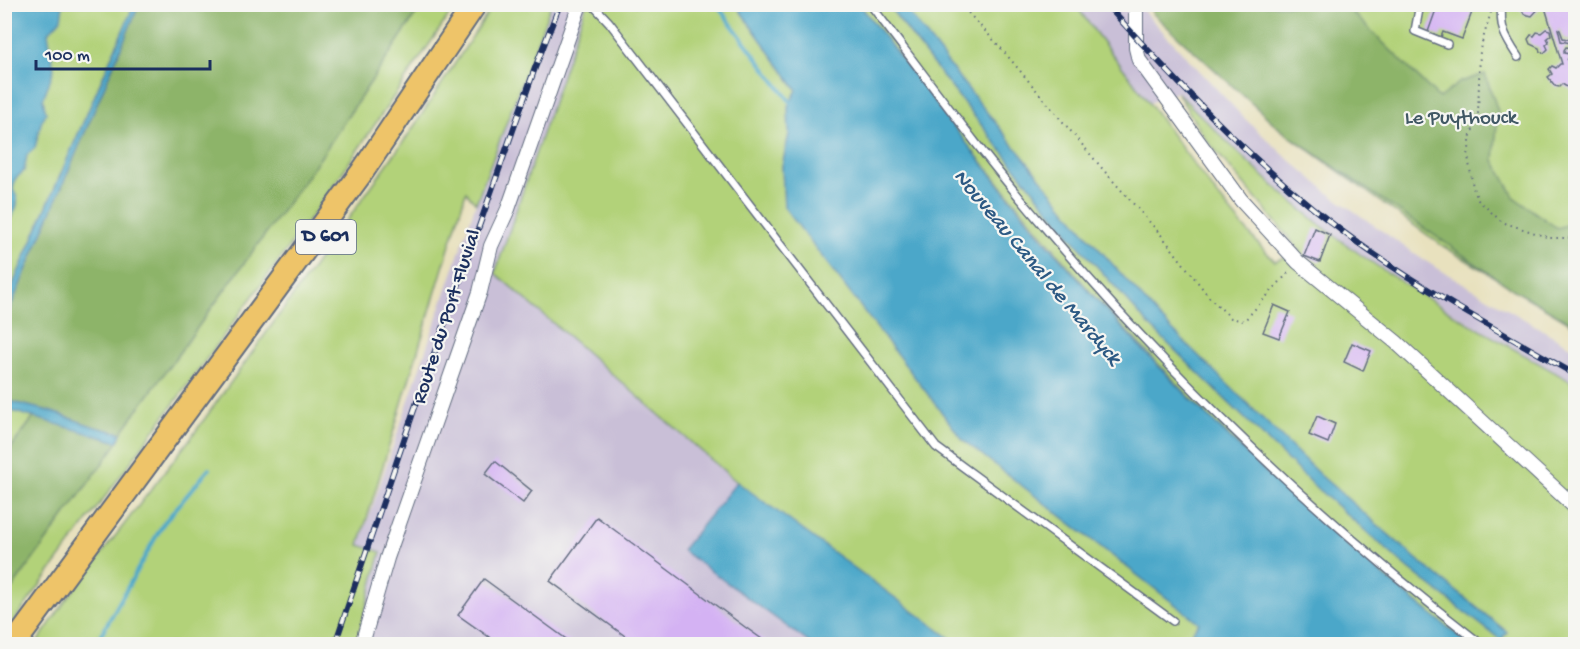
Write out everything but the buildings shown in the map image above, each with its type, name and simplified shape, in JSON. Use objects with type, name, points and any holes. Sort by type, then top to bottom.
[{"type":"main road","name":"D 601","points":[[14,645],[356,181],[475,4]]},
{"type":"main road","name":"D 601","points":[[24,645],[348,208],[404,128],[485,4]]},
{"type":"street","name":"Route du Port Fluvial","points":[[362,645],[385,565],[477,300],[491,246],[508,209],[580,4]]},
{"type":"street","points":[[1136,4],[1136,50],[1144,69],[1247,207],[1298,262],[1396,342],[1575,508]]},
{"type":"lane","points":[[592,4],[609,22],[936,447],[1173,621]]},
{"type":"lane","points":[[870,4],[963,127],[1045,228],[1169,367],[1291,484],[1388,569],[1481,645]]},
{"type":"lane","points":[[1420,4],[1415,31],[1447,44]]},
{"type":"lane","points":[[1502,6],[1500,20],[1504,36],[1518,57]]},
{"type":"path","points":[[960,4],[1000,47],[1162,236],[1210,298],[1231,318],[1244,321],[1298,262]]},
{"type":"path","points":[[1502,6],[1492,11],[1480,49],[1478,116],[1471,135],[1468,156],[1473,189],[1478,200],[1502,222],[1550,238],[1575,238]]},
{"type":"shaded area","points":[[551,5],[586,5],[496,273],[737,482],[683,550],[811,644],[356,644],[381,552],[359,546],[476,203]]},
{"type":"shaded area","points":[[1076,5],[1138,5],[1243,117],[1331,195],[1422,259],[1575,349],[1575,384],[1445,308],[1337,238],[1237,152],[1177,92],[1149,103],[1092,30]]},
{"type":"green space","points":[[5,5],[134,5],[5,303]]},
{"type":"green space","points":[[139,5],[422,5],[316,164],[121,433],[5,400],[5,320]]},
{"type":"green space","points":[[422,5],[456,5],[327,195],[5,633],[5,598],[118,442],[121,433],[316,164]]},
{"type":"green space","points":[[493,5],[551,5],[476,203],[466,192],[359,545],[381,552],[356,644],[36,644],[66,600],[193,435],[411,131]]},
{"type":"green space","points":[[586,5],[736,5],[797,90],[788,106],[789,134],[782,166],[784,207],[963,440],[1200,623],[1184,644],[958,644],[737,482],[495,273]]},
{"type":"green space","points":[[860,5],[888,5],[1071,237],[1148,324],[1311,483],[1409,569],[1501,640],[1507,632],[1420,562],[1319,474],[1159,317],[1085,233],[903,5],[1076,5],[1206,181],[1275,261],[1300,251],[1204,137],[1177,92],[1275,187],[1339,239],[1425,297],[1575,384],[1575,644],[1469,644],[1385,577],[1315,516],[1208,416],[1092,294],[957,132]]},
{"type":"green space","name":"Le Puythouck","points":[[1151,5],[1345,5],[1439,98],[1460,82],[1485,74],[1498,111],[1494,160],[1515,198],[1557,228],[1575,222],[1575,325],[1514,290],[1281,130],[1152,13]]},
{"type":"green space","name":"Le Puythouck","points":[[1155,5],[1575,5],[1575,326],[1443,246],[1281,130],[1156,11]]},
{"type":"green space","points":[[5,409],[34,417],[5,455]]},
{"type":"green space","points":[[34,417],[118,442],[5,598],[5,456]]},
{"type":"water","points":[[5,4],[63,5],[61,19],[48,33],[54,69],[43,99],[46,113],[35,148],[27,155],[24,171],[15,179],[13,190],[17,204],[5,228]]},
{"type":"water","points":[[134,5],[139,5],[5,320],[5,303]]},
{"type":"water","name":"Nouveau Canal de Mardyck","points":[[736,5],[860,5],[1023,214],[1144,352],[1195,404],[1301,504],[1412,599],[1469,644],[1184,644],[1199,623],[963,440],[784,207],[782,166],[789,134],[788,106],[797,90]]},
{"type":"water","points":[[888,5],[903,5],[1085,233],[1159,317],[1319,474],[1420,562],[1507,632],[1501,640],[1409,569],[1311,483],[1148,324],[1071,237]]},
{"type":"water","points":[[5,400],[121,433],[118,442],[5,409]]},
{"type":"water","points":[[737,482],[958,644],[811,644],[682,550]]},
{"type":"waterway","points":[[716,4],[792,104]]},
{"type":"waterway","points":[[96,644],[163,524],[209,469]]},
{"type":"railway","points":[[335,644],[412,416],[535,68],[560,4]]},
{"type":"railway","points":[[1106,4],[1197,102],[1261,164],[1329,221],[1416,282],[1576,375]]}]
